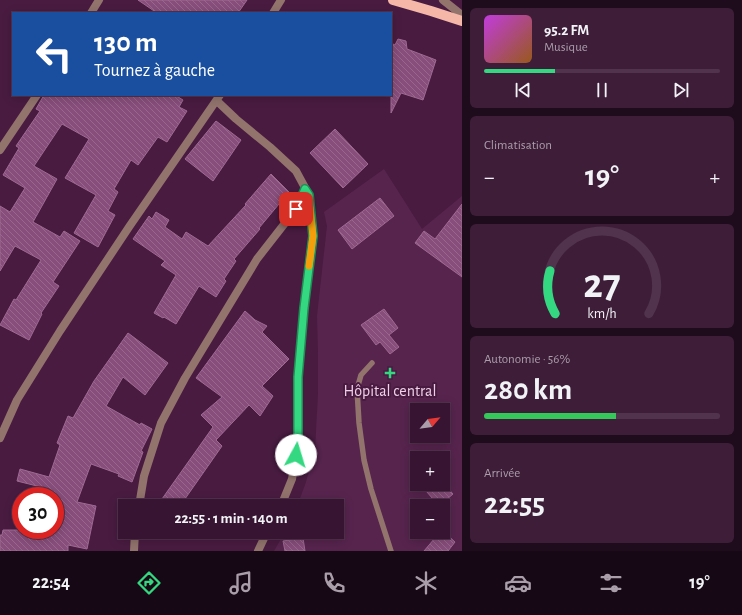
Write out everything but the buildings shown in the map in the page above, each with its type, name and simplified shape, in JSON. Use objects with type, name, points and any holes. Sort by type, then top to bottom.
[{"type":"main road","points":[[393,0],[462,21]]},
{"type":"street","points":[[91,12],[99,0]]},
{"type":"street","points":[[274,12],[281,0]]},
{"type":"street","points":[[443,0],[462,15]]},
{"type":"street","points":[[0,150],[36,96]]},
{"type":"street","points":[[0,438],[18,400],[60,331],[219,98],[236,120],[270,147],[296,171],[309,195],[313,236],[304,308],[298,377],[298,443],[292,479],[284,499]]},
{"type":"street","points":[[140,499],[144,476],[161,424],[185,378],[257,258],[296,209],[305,189]]},
{"type":"street","points":[[134,551],[135,539]]},
{"type":"street","points":[[258,551],[264,539]]},
{"type":"lane","points":[[372,363],[361,375],[357,389],[360,423],[364,460],[371,489],[391,551]]},
{"type":"shaded area","name":"Hôpital central","points":[[384,169],[422,229],[462,196],[462,551],[274,551],[281,539],[344,539],[344,499],[300,499],[315,451],[318,393],[317,316],[327,226],[324,212]]},
{"type":"slow traffic","points":[[309,266],[313,236],[310,208]]},
{"type":"place","name":"Hôpital central","points":[[390,373]]},
{"type":"route","points":[[296,209],[305,189],[309,195],[313,236],[304,308],[298,377],[298,443],[296,455]]}]
